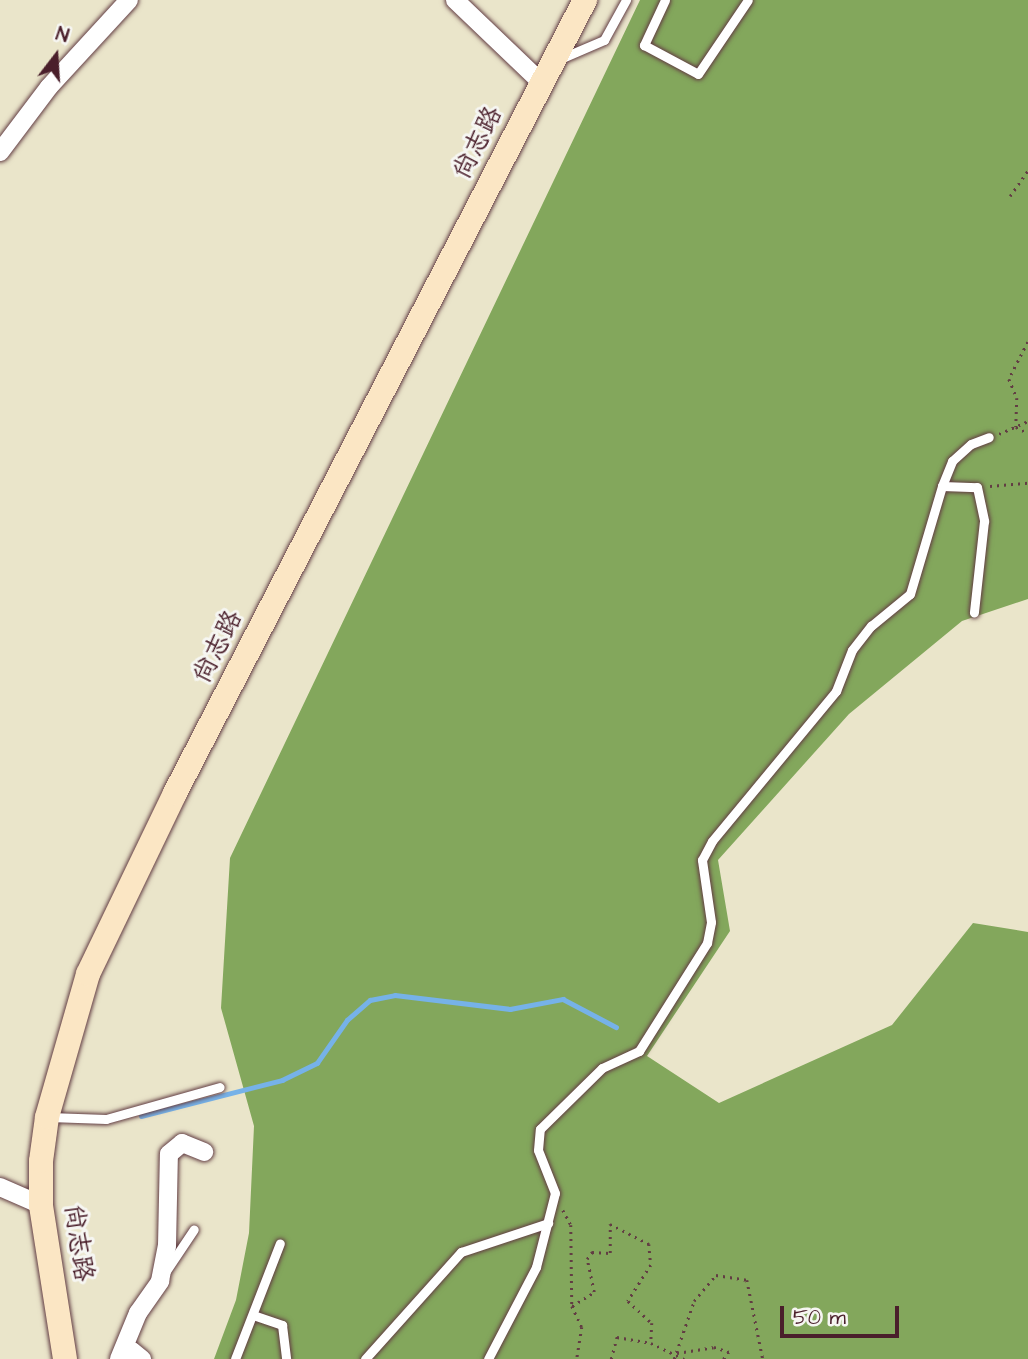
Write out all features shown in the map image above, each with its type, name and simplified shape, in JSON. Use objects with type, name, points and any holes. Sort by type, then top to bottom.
[{"type":"street","points":[[0,152],[48,87],[129,0]]},
{"type":"street","points":[[455,0],[470,17],[548,72]]},
{"type":"street","name":"尚志路","points":[[65,1359],[41,1205],[47,1117],[75,1011],[101,941],[585,0]]},
{"type":"street","points":[[120,1358],[138,1313],[160,1281],[167,1246],[169,1154],[182,1143],[204,1152]]},
{"type":"street","points":[[0,1187],[41,1205]]},
{"type":"street","points":[[120,1358],[132,1350],[142,1359]]},
{"type":"lane","points":[[548,72],[604,40],[626,0]]},
{"type":"lane","points":[[665,0],[644,45],[698,74],[748,0]]},
{"type":"lane","points":[[488,1359],[536,1268],[555,1193],[545,1177],[538,1150],[540,1129],[603,1068],[639,1051],[707,943],[711,922],[702,860],[712,841],[836,691],[852,650],[871,626],[910,594],[952,461],[971,444],[989,438]]},
{"type":"lane","points":[[942,486],[977,486],[984,521],[974,612]]},
{"type":"lane","points":[[47,1117],[106,1119],[220,1087]]},
{"type":"lane","points":[[365,1359],[461,1252],[548,1223]]},
{"type":"lane","points":[[160,1281],[194,1229]]},
{"type":"lane","points":[[235,1359],[280,1243]]},
{"type":"lane","points":[[253,1315],[282,1325],[286,1359]]},
{"type":"path","points":[[1010,196],[1028,170]]},
{"type":"path","points":[[1016,427],[1017,398],[1009,379],[1028,342]]},
{"type":"path","points":[[989,438],[1028,421]]},
{"type":"path","points":[[1016,427],[1028,433]]},
{"type":"path","points":[[977,486],[1028,483]]},
{"type":"path","points":[[545,1177],[571,1225],[572,1306],[582,1327],[577,1359]]},
{"type":"path","points":[[572,1306],[594,1292],[587,1259],[592,1252],[610,1253],[610,1224],[649,1244],[651,1265],[628,1301],[652,1323],[651,1343]]},
{"type":"path","points":[[674,1359],[694,1301],[716,1275],[747,1280],[763,1359]]},
{"type":"path","points":[[611,1359],[617,1337],[651,1343],[677,1353],[684,1359]]},
{"type":"path","points":[[677,1353],[714,1347],[729,1352],[724,1359]]},
{"type":"green space","points":[[640,0],[1028,0],[1028,599],[962,621],[849,714],[718,860],[730,931],[647,1056],[719,1103],[892,1025],[973,923],[1028,932],[1028,1359],[214,1359],[236,1300],[249,1233],[254,1126],[221,1008],[230,858]]},
{"type":"waterway","points":[[141,1116],[282,1080],[317,1063],[347,1020],[370,1000],[395,995],[510,1009],[563,999],[616,1027]]}]
